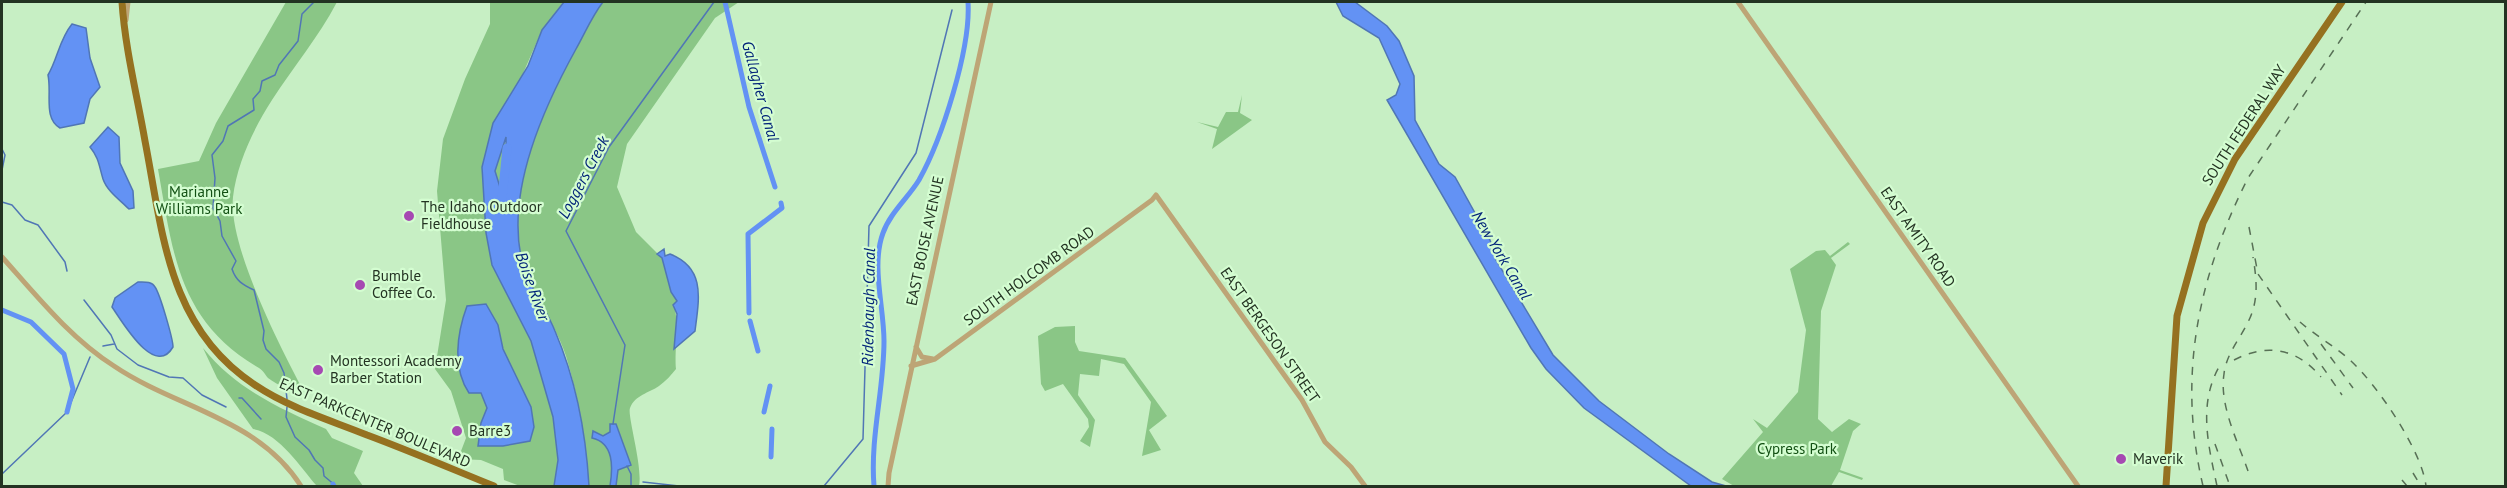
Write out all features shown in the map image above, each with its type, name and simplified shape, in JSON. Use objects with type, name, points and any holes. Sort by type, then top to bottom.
[{"type":"main road","name":"EAST PARKCENTER BOULEVARD","points":[[117,2],[123,15]]},
{"type":"main road","name":"EAST PARKCENTER BOULEVARD","points":[[122,2],[167,258],[180,295],[196,326],[236,371],[272,395],[494,486]]},
{"type":"main road","name":"SOUTH FEDERAL WAY","points":[[2166,486],[2177,316],[2203,223],[2235,159],[2342,2]]},
{"type":"street","points":[[125,25],[128,2]]},
{"type":"street","name":"EAST BOISE AVENUE","points":[[888,486],[915,344],[991,2]]},
{"type":"street","name":"EAST AMITY ROAD","points":[[1738,2],[2078,486]]},
{"type":"street","name":"SOUTH HOLCOMB ROAD","points":[[911,366],[935,359],[1152,201],[1156,195]]},
{"type":"street","name":"EAST BERGESON STREET","points":[[1156,195],[1302,400],[1325,442],[1351,467],[1365,486]]},
{"type":"street","points":[[2,257],[70,330],[111,365],[133,379],[239,428],[271,452],[301,486]]},
{"type":"street","points":[[915,344],[922,357],[935,359]]},
{"type":"green space","name":"Marianne Williams Park","points":[[286,2],[337,2],[314,40],[272,100],[253,134],[242,159],[235,184],[234,218],[239,243],[259,298],[306,396],[268,378],[261,369],[232,349],[211,329],[195,307],[175,256],[158,169],[199,161],[216,123]]},
{"type":"green space","points":[[490,2],[564,2],[542,30],[482,167],[486,233],[492,265],[531,341],[553,417],[558,460],[554,486],[520,486],[504,480],[503,469],[481,460],[458,459],[466,438],[451,391],[435,369],[446,300],[437,191],[443,139],[465,79],[490,24]]},
{"type":"green space","points":[[603,2],[739,2],[715,18],[627,144],[617,187],[636,232],[662,258],[671,291],[677,301],[673,305],[676,317],[676,369],[662,384],[635,400],[630,408],[639,467],[639,486],[589,486],[581,421],[571,372],[561,343],[525,270],[518,231],[519,204],[531,149],[564,72]]},
{"type":"green space","points":[[1242,95],[1240,113],[1252,120],[1212,149],[1217,129],[1197,122],[1218,127],[1226,112],[1238,112]]},
{"type":"green space","points":[[505,137],[506,184],[503,197],[495,171]]},
{"type":"green space","name":"Cypress Park","points":[[1848,242],[1850,244],[1831,258],[1836,265],[1821,311],[1818,419],[1832,432],[1849,419],[1861,424],[1853,431],[1840,470],[1863,478],[1862,480],[1839,472],[1831,486],[1734,486],[1722,479],[1763,432],[1753,419],[1767,428],[1798,392],[1806,330],[1790,269],[1816,251],[1825,250],[1830,256]]},
{"type":"green space","points":[[1075,326],[1075,342],[1079,351],[1125,358],[1167,416],[1149,430],[1161,450],[1142,456],[1151,402],[1124,364],[1101,359],[1099,376],[1080,374],[1078,395],[1095,420],[1090,447],[1080,441],[1089,427],[1088,419],[1063,384],[1045,391],[1041,384],[1038,336],[1055,327]]},
{"type":"green space","points":[[203,348],[230,375],[259,396],[326,429],[332,438],[363,451],[354,473],[363,486],[317,486],[281,444],[263,432],[253,429],[217,378]]},
{"type":"water","points":[[564,2],[603,2],[564,72],[541,122],[524,176],[519,204],[518,231],[524,267],[555,331],[569,369],[582,427],[589,486],[554,486],[558,460],[553,417],[531,341],[492,265],[486,233],[482,167],[493,123],[528,66],[542,30]],"holes":[[[506,137],[506,184],[503,197],[495,171]]]},
{"type":"water","points":[[1336,2],[1355,2],[1387,26],[1399,41],[1414,76],[1415,120],[1439,164],[1455,177],[1490,240],[1496,260],[1553,355],[1599,401],[1669,454],[1712,482],[1726,486],[1691,486],[1584,408],[1546,369],[1531,348],[1387,100],[1396,95],[1400,84],[1379,38],[1343,16]]},
{"type":"water","points":[[72,24],[86,28],[90,58],[100,87],[90,99],[84,123],[60,128],[55,124],[50,112],[48,75],[64,36]]},
{"type":"water","points":[[108,127],[119,137],[120,163],[133,191],[134,208],[129,209],[107,187],[90,147]]},
{"type":"water","points":[[664,249],[665,256],[670,254],[690,267],[698,286],[695,331],[674,349],[677,314],[673,305],[677,301],[671,292],[662,258],[657,254]]},
{"type":"water","points":[[138,282],[152,284],[160,298],[173,347],[166,355],[157,356],[140,345],[112,307],[115,298]]},
{"type":"water","points":[[486,304],[498,325],[503,349],[531,407],[534,427],[530,441],[503,446],[478,446],[481,423],[487,408],[481,393],[469,393],[464,383],[458,362],[458,350],[467,306]]},
{"type":"water","points":[[610,424],[616,424],[631,465],[618,470],[616,486],[610,486],[612,471],[608,450],[605,445],[592,438],[593,431],[603,436],[610,432]]},
{"type":"waterway","points":[[287,399],[284,373],[279,362],[266,349],[263,340],[264,331],[254,290],[236,277],[232,269],[236,261],[222,236],[220,221],[213,208],[215,178],[212,155],[223,141],[228,126],[254,110],[253,99],[260,91],[262,81],[275,75],[279,65],[298,41],[302,14],[314,2]]},
{"type":"waterway","name":"Loggers Creek","points":[[613,424],[625,345],[566,231],[609,147],[714,2]]},
{"type":"waterway","name":"Gallagher Canal","points":[[725,2],[749,107],[775,187]]},
{"type":"waterway","name":"Ridenbaugh Canal","points":[[874,486],[875,432],[884,341],[878,272],[880,245],[886,226],[919,180],[937,141],[960,68],[968,21],[968,2]]},
{"type":"waterway","points":[[824,486],[863,439],[869,226],[916,153],[952,10]]},
{"type":"waterway","name":"Boise River","points":[[501,209],[507,148]]},
{"type":"waterway","points":[[2,149],[5,155],[2,170]]},
{"type":"waterway","points":[[2,202],[12,205],[25,220],[38,225],[65,262],[67,271]]},
{"type":"waterway","name":"Gallagher Canal","points":[[749,313],[748,234],[782,208],[781,203]]},
{"type":"waterway","points":[[84,300],[111,335],[117,349],[138,365],[169,377],[183,378],[202,395],[226,407]]},
{"type":"waterway","points":[[2,310],[31,322],[64,354],[73,389],[67,412]]},
{"type":"waterway","name":"Gallagher Canal","points":[[750,321],[758,351]]},
{"type":"waterway","points":[[103,346],[114,344]]},
{"type":"waterway","points":[[2,474],[67,412],[90,357]]},
{"type":"waterway","name":"Gallagher Canal","points":[[764,412],[770,386]]},
{"type":"waterway","points":[[239,398],[242,398],[261,419]]},
{"type":"waterway","points":[[287,407],[286,417],[295,437],[323,468],[324,476],[336,486]]},
{"type":"waterway","name":"Gallagher Canal","points":[[771,457],[772,429]]},
{"type":"waterway","name":"Loggers Creek","points":[[627,466],[631,474],[631,486]]},
{"type":"waterway","points":[[643,482],[679,486]]},
{"type":"railway","points":[[2203,486],[2195,445],[2192,405],[2193,366],[2197,328],[2216,252],[2248,178],[2366,2]]},
{"type":"railway","points":[[2249,227],[2258,274],[2342,395]]},
{"type":"railway","points":[[2248,471],[2230,423],[2223,386],[2227,360],[2254,308],[2256,283],[2253,257]]},
{"type":"railway","points":[[2300,322],[2345,356],[2374,386],[2408,438],[2423,472],[2426,486]]},
{"type":"railway","points":[[2321,344],[2353,388]]},
{"type":"railway","points":[[2234,360],[2258,351],[2280,351],[2302,360],[2321,377]]},
{"type":"railway","points":[[2217,486],[2208,439],[2207,407],[2209,392],[2222,362]]},
{"type":"railway","points":[[2215,444],[2230,486]]},
{"type":"railway","points":[[2413,473],[2421,486]]},
{"type":"railway","points":[[2402,480],[2407,486]]},
{"type":"place","name":"The Idaho Outdoor Fieldhouse","points":[[409,216]]},
{"type":"place","name":"Bumble Coffee Co.","points":[[360,285]]},
{"type":"place","name":"Montessori Academy Barber Station","points":[[318,370]]},
{"type":"place","name":"Barre3","points":[[457,431]]},
{"type":"place","name":"Maverik","points":[[2121,459]]},
{"type":"water label","name":"New York Canal","points":[[1502,255]]}]
